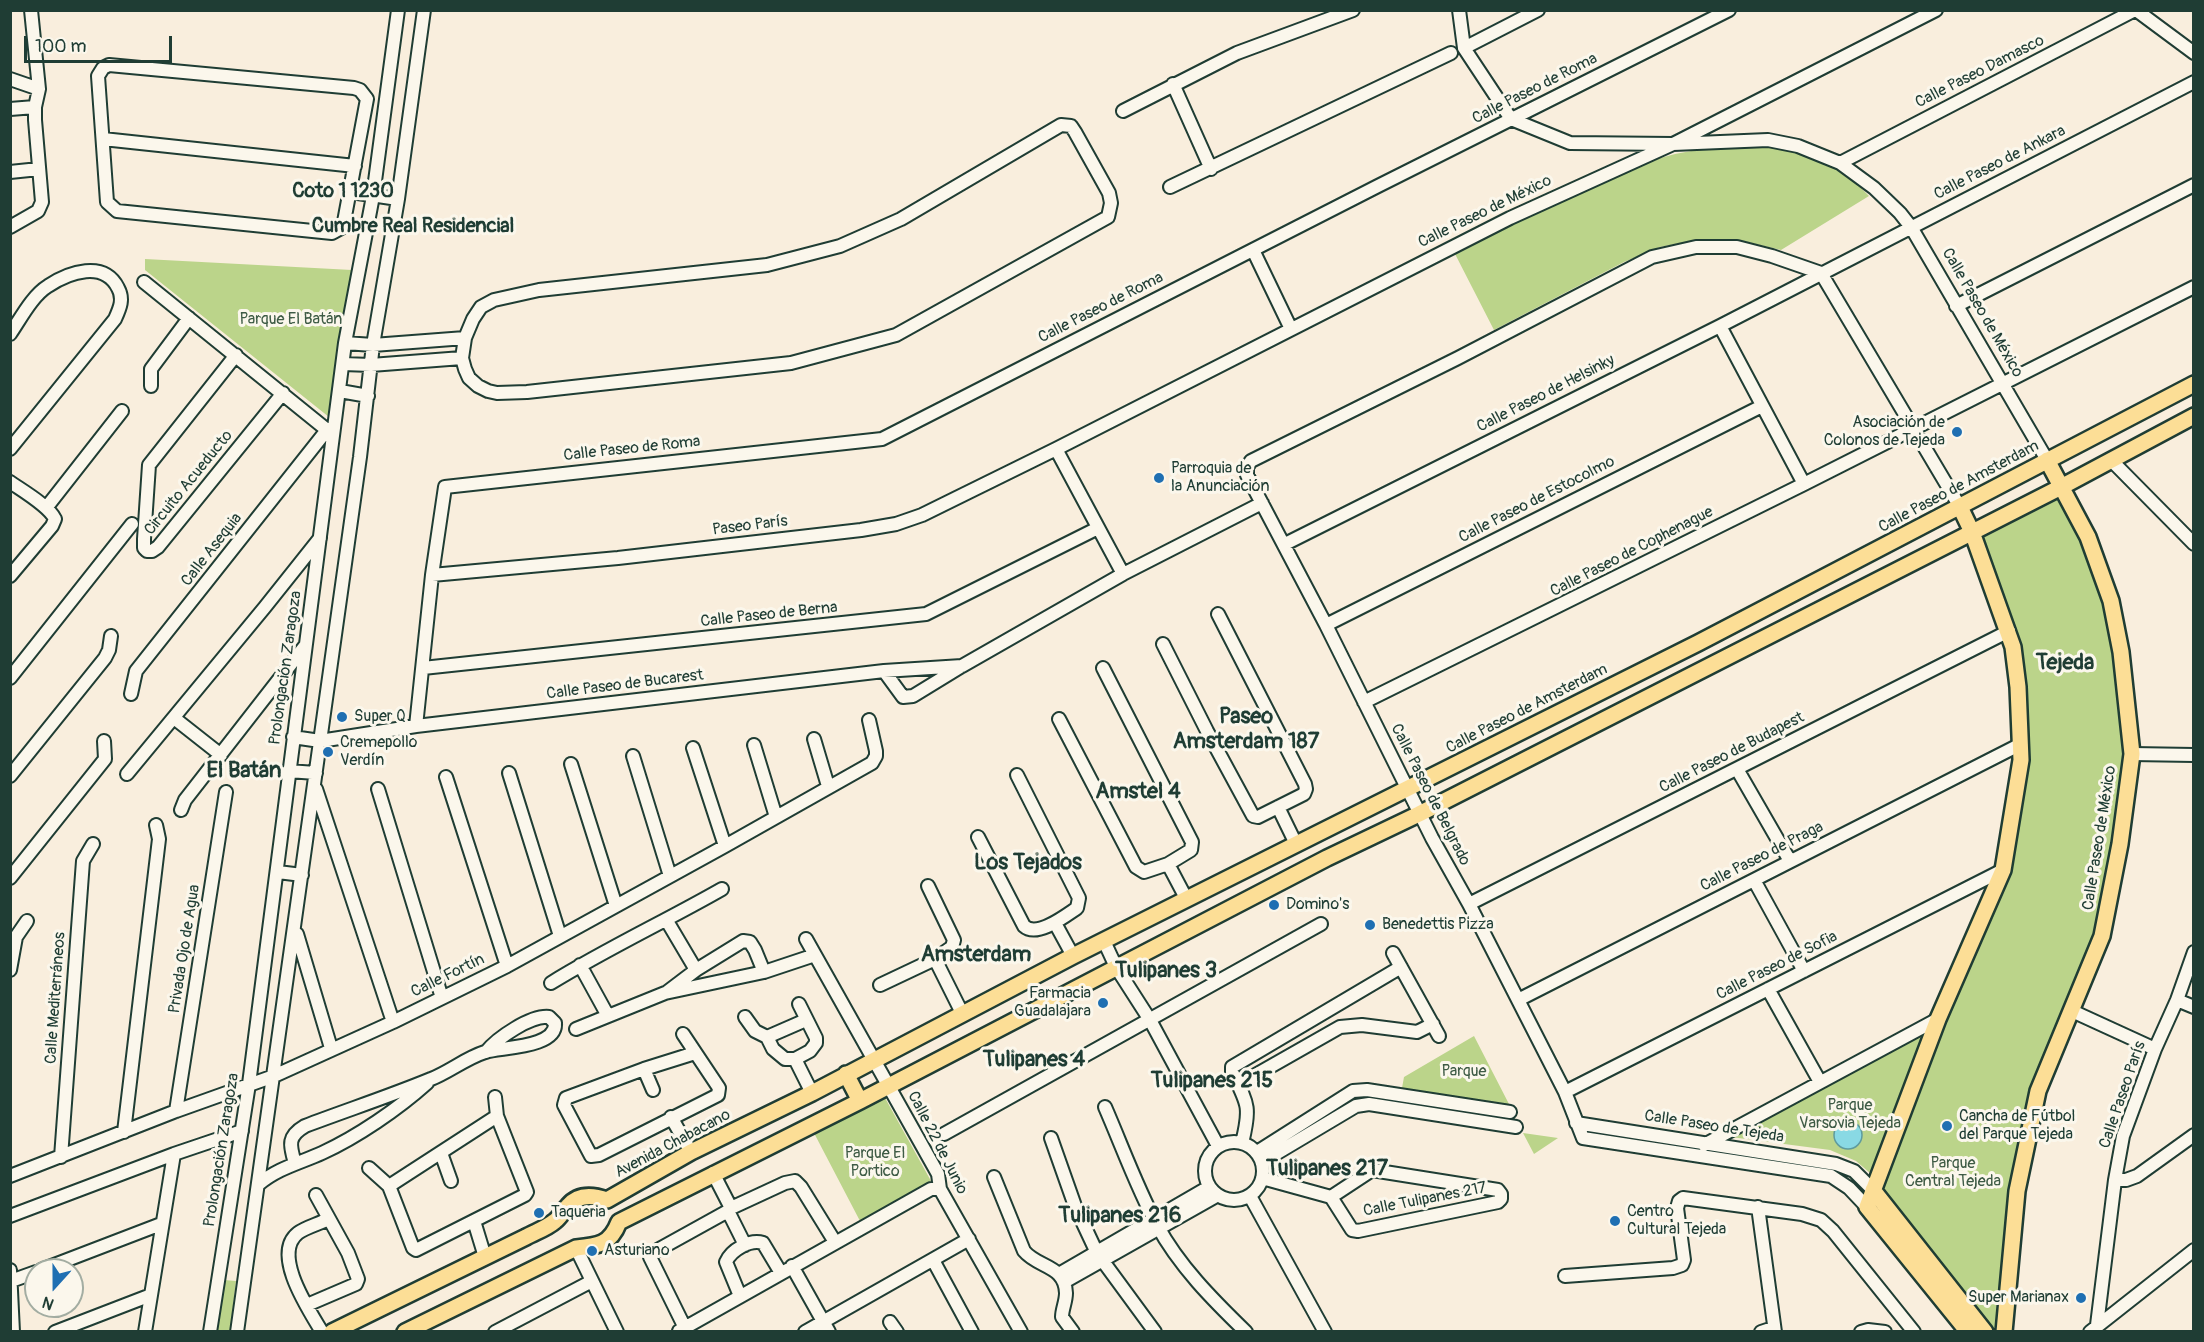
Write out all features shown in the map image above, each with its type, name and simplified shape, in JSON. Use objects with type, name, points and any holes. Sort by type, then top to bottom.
[{"type":"main road","name":"Calle Paseo de Amsterdam","points":[[873,1059],[1073,956],[1698,643],[2193,384]]},
{"type":"main road","points":[[405,1332],[576,1248],[604,1243],[614,1234],[619,1222],[712,1173],[860,1101],[1327,858],[1419,814],[2063,486],[2193,416]]},
{"type":"main road","name":"Calle Paseo de México","points":[[2004,1332],[2017,1191],[2035,1102],[2102,936],[2120,844],[2132,754],[2121,652],[2111,602],[2088,537],[2048,460]]},
{"type":"main road","points":[[1867,1207],[1938,1019],[2003,870],[2021,760],[2018,687],[2013,647],[1972,532],[1960,507]]},
{"type":"main road","name":"Avenida Chabacano","points":[[332,1332],[555,1221],[572,1202],[597,1196],[607,1200],[691,1152],[812,1093],[873,1059]]},
{"type":"main road","points":[[846,1074],[860,1101]]},
{"type":"main road","name":"Calle Paseo de Tejeda","points":[[1873,1190],[1985,1332]]},
{"type":"main road","points":[[607,1200],[619,1222]]},
{"type":"main road","name":"Calle Paseo de Tejeda","points":[[1867,1207],[1968,1332]]},
{"type":"street","points":[[10,227],[38,211],[42,202],[35,107],[39,89],[31,10]]},
{"type":"street","name":"Prolongación Zaragoza","points":[[210,1332],[249,1084],[278,872],[288,771],[320,537],[331,433],[340,392],[345,343],[373,196],[398,10]]},
{"type":"street","points":[[237,1332],[316,780],[373,345],[398,199],[424,10]]},
{"type":"street","points":[[1123,111],[1237,53],[1353,10]]},
{"type":"street","points":[[1459,10],[1464,48],[1511,119],[1570,143],[1673,144],[1936,10]]},
{"type":"street","points":[[1464,48],[1538,10]]},
{"type":"street","name":"Calle Paseo de Roma","points":[[432,575],[445,487],[882,439],[1729,10]]},
{"type":"street","points":[[2135,10],[2193,53]]},
{"type":"street","name":"Calle Paseo Damasco","points":[[1840,163],[2135,10]]},
{"type":"street","points":[[1170,187],[1451,54]]},
{"type":"street","points":[[109,65],[354,88],[360,90],[367,99],[343,227],[332,233],[117,212],[107,202],[103,139],[98,76],[103,68],[109,65]]},
{"type":"street","points":[[10,79],[39,89]]},
{"type":"street","name":"Calle Paseo de Ankara","points":[[1821,273],[2193,81]]},
{"type":"street","points":[[1173,84],[1211,169]]},
{"type":"street","points":[[10,109],[35,107]]},
{"type":"street","points":[[1061,125],[1071,126],[1109,193],[1111,203],[1108,216],[1098,224],[896,335],[791,363],[510,393],[488,391],[469,378],[462,358],[465,338],[481,307],[494,300],[539,290],[767,265],[840,246],[901,219],[1061,125]]},
{"type":"street","points":[[103,139],[355,166]]},
{"type":"street","name":"Calle Paseo de México","points":[[1056,450],[1510,218],[1673,144],[1768,140],[1798,146],[1840,163],[1874,188],[1900,213],[1911,227],[2048,460]]},
{"type":"street","points":[[10,172],[39,169]]},
{"type":"street","points":[[1956,306],[2193,185]]},
{"type":"street","points":[[351,192],[398,199]]},
{"type":"street","name":"Calle Paseo de Belgrado","points":[[1583,1138],[1565,1092],[1469,904],[1419,814],[1285,544],[1247,476],[1247,467],[1251,461],[1458,358],[1652,257],[1696,247],[1737,247],[1821,273]]},
{"type":"street","points":[[1253,250],[1291,329]]},
{"type":"street","points":[[10,334],[33,300],[45,288],[61,278],[77,273],[104,272],[114,280],[120,292],[121,306],[115,319],[10,449]]},
{"type":"street","points":[[1821,273],[1960,507]]},
{"type":"street","name":"Calle Paseo de Helsinky","points":[[1285,544],[1821,273]]},
{"type":"street","points":[[144,282],[331,433]]},
{"type":"street","name":"Calle Paseo de Cophenague","points":[[1364,702],[1804,484],[2193,287]]},
{"type":"street","points":[[151,386],[152,369],[189,318]]},
{"type":"street","points":[[1720,326],[1804,484]]},
{"type":"street","points":[[345,343],[373,345],[465,338]]},
{"type":"street","points":[[397,344],[397,364]]},
{"type":"street","name":"Circuito Acueducto","points":[[236,355],[149,465],[144,539],[144,548],[147,551],[158,547],[283,393]]},
{"type":"street","points":[[343,364],[397,364],[462,358]]},
{"type":"street","points":[[340,392],[368,396]]},
{"type":"street","name":"Calle Paseo de Estocolmo","points":[[1326,625],[1762,406]]},
{"type":"street","points":[[46,508],[122,411]]},
{"type":"street","name":"Calle Asequia","points":[[131,694],[136,671],[331,433]]},
{"type":"street","points":[[1056,450],[1123,574]]},
{"type":"street","name":"Paseo París","points":[[432,575],[618,558],[896,524],[922,515],[1056,450]]},
{"type":"street","points":[[2111,460],[2193,544]]},
{"type":"street","points":[[10,482],[46,508],[55,519],[52,526],[10,576]]},
{"type":"street","points":[[884,671],[900,693],[907,698],[913,696],[1123,574],[1262,502]]},
{"type":"street","points":[[10,678],[132,524]]},
{"type":"street","name":"Calle Paseo de Berna","points":[[423,668],[926,614],[1098,528]]},
{"type":"street","points":[[128,774],[320,537]]},
{"type":"street","points":[[417,726],[432,575]]},
{"type":"street","points":[[1163,644],[1253,816],[1258,818],[1304,794],[1305,784],[1218,614]]},
{"type":"street","name":"Calle Paseo de Budapest","points":[[1469,904],[2009,631]]},
{"type":"street","points":[[10,776],[105,658],[111,636]]},
{"type":"street","points":[[181,810],[185,800],[306,644]]},
{"type":"street","name":"Calle Paseo de Bucarest","points":[[293,737],[320,741],[417,726],[884,671],[962,666]]},
{"type":"street","points":[[1059,719],[1136,867],[1144,872],[1168,864],[1191,850],[1192,842],[1103,668]]},
{"type":"street","points":[[174,718],[221,755]]},
{"type":"street","name":"Calle Fortín","points":[[10,1176],[176,1111],[274,1076],[331,1048],[393,1022],[507,966],[872,762],[876,756],[869,720]]},
{"type":"street","points":[[814,738],[828,786]]},
{"type":"street","points":[[10,878],[105,759],[104,741]]},
{"type":"street","name":"Calle Paseo de Praga","points":[[1518,1000],[2021,744]]},
{"type":"street","points":[[754,745],[776,817]]},
{"type":"street","points":[[693,748],[725,846]]},
{"type":"street","points":[[2132,754],[2193,755]]},
{"type":"street","points":[[633,756],[670,876]]},
{"type":"street","points":[[571,764],[616,906]]},
{"type":"street","points":[[1737,768],[1790,861]]},
{"type":"street","points":[[288,771],[316,780]]},
{"type":"street","points":[[509,773],[560,936]]},
{"type":"street","points":[[978,837],[1024,926],[1032,931],[1055,923],[1077,908],[1079,898],[1017,776]]},
{"type":"street","points":[[446,777],[507,966]]},
{"type":"street","points":[[316,780],[393,1022]]},
{"type":"street","points":[[378,789],[442,998]]},
{"type":"street","name":"Privada Ojo de Agua","points":[[176,1111],[226,792]]},
{"type":"street","points":[[1278,807],[1296,844]]},
{"type":"street","points":[[124,1132],[159,840],[156,825]]},
{"type":"street","name":"Calle Mediterráneos","points":[[61,1157],[83,861],[93,844]]},
{"type":"street","points":[[1168,864],[1187,900]]},
{"type":"street","name":"Calle Paseo de Sofia","points":[[1565,1092],[2003,870]]},
{"type":"street","points":[[278,872],[302,875]]},
{"type":"street","points":[[1754,880],[1804,971]]},
{"type":"street","points":[[880,985],[935,959],[952,948],[954,940],[928,886]]},
{"type":"street","points":[[551,983],[722,889]]},
{"type":"street","points":[[10,970],[14,943],[27,921]]},
{"type":"street","points":[[667,921],[696,970]]},
{"type":"street","points":[[1055,923],[1073,956]]},
{"type":"street","points":[[944,1134],[1321,924]]},
{"type":"street","points":[[295,929],[331,1048]]},
{"type":"street","name":"Calle 22 de Junio","points":[[806,939],[890,1085],[938,1174],[940,1189],[1021,1332]]},
{"type":"street","points":[[665,993],[696,970],[743,941],[750,942],[756,950],[764,972]]},
{"type":"street","points":[[1104,941],[1116,967],[1149,1020],[1218,1146]]},
{"type":"street","name":"Calle Paseo París","points":[[2093,1328],[2123,1136],[2155,1049],[2177,1000],[2193,952]]},
{"type":"street","points":[[1393,953],[1439,1036]]},
{"type":"street","points":[[576,1029],[665,993],[764,972],[815,955]]},
{"type":"street","points":[[935,959],[962,1013]]},
{"type":"street","points":[[580,966],[608,1016]]},
{"type":"street","points":[[1242,1143],[1249,1111],[1247,1101],[1232,1072],[1232,1067],[1401,967]]},
{"type":"street","points":[[1768,989],[1820,1082]]},
{"type":"street","points":[[2177,1000],[2193,1006]]},
{"type":"street","points":[[746,1017],[755,1031],[767,1037],[779,1056],[790,1059],[810,1051],[816,1043],[816,1038],[799,1004]]},
{"type":"street","points":[[2073,1011],[2155,1049]]},
{"type":"street","points":[[296,1163],[291,1151],[292,1137],[295,1132],[305,1126],[432,1078],[486,1052],[540,1041],[552,1035],[556,1028],[555,1023],[549,1017],[540,1018],[512,1030],[494,1042],[486,1052]]},
{"type":"street","points":[[1697,1157],[1705,1144],[1938,1019]]},
{"type":"street","points":[[767,1037],[806,1020]]},
{"type":"street","points":[[1238,1085],[1340,1027],[1362,1025],[1417,1032],[1433,1024]]},
{"type":"street","points":[[683,1034],[719,1088],[715,1096],[594,1157],[590,1154],[564,1101],[566,1098],[695,1053]]},
{"type":"street","points":[[790,1059],[812,1093]]},
{"type":"street","points":[[644,1069],[653,1090]]},
{"type":"street","points":[[259,1184],[267,1177],[323,1152],[360,1131],[411,1097],[432,1078]]},
{"type":"street","points":[[1259,1157],[1353,1091],[1367,1090],[1510,1112]]},
{"type":"street","points":[[369,1168],[389,1186],[413,1248],[416,1250],[525,1195],[527,1192],[497,1116],[495,1097]]},
{"type":"street","points":[[1259,1157],[1356,1106],[1368,1104],[1516,1127]]},
{"type":"street","points":[[1105,1107],[1156,1223],[1184,1265],[1214,1301],[1246,1332]]},
{"type":"street","points":[[389,1186],[497,1116]]},
{"type":"street","points":[[671,1117],[691,1152]]},
{"type":"street","name":"Calle Paseo de Tejeda","points":[[1576,1123],[1836,1164],[1854,1171],[1873,1190]]},
{"type":"street","points":[[10,1216],[242,1131]]},
{"type":"street","points":[[2115,1180],[2126,1180],[2137,1176],[2193,1135]]},
{"type":"street","points":[[1051,1138],[1075,1206],[1100,1257],[1155,1332]]},
{"type":"street","name":"Calle Paseo de Tejeda","points":[[1583,1138],[1831,1176],[1849,1188],[1867,1207]]},
{"type":"street","points":[[1226,1142],[1242,1143],[1248,1145],[1259,1157],[1262,1178],[1260,1185],[1250,1196],[1231,1200],[1213,1191],[1205,1168],[1208,1157],[1218,1146],[1226,1142]]},
{"type":"street","points":[[441,1153],[451,1181]]},
{"type":"street","points":[[145,1332],[174,1154]]},
{"type":"street","name":"Calle Tulipanes 217","points":[[1372,1170],[1498,1190],[1501,1194],[1498,1202],[1358,1231],[1352,1230],[1331,1197],[1372,1170]]},
{"type":"street","points":[[712,1173],[745,1245]]},
{"type":"street","points":[[994,1177],[1024,1251],[1062,1278],[1065,1300],[1062,1317],[1072,1332]]},
{"type":"street","points":[[1262,1178],[1331,1197]]},
{"type":"street","points":[[835,1242],[795,1181],[785,1183],[730,1209],[654,1252],[650,1257],[681,1330],[931,1189],[940,1189]]},
{"type":"street","points":[[1062,1278],[1213,1191]]},
{"type":"street","points":[[307,1305],[356,1284],[358,1279],[348,1253],[316,1195]]},
{"type":"street","points":[[1250,1196],[1325,1332]]},
{"type":"street","points":[[1565,1276],[1673,1268],[1682,1265],[1684,1260],[1677,1208],[1679,1201],[1683,1198],[1758,1207],[1802,1214],[1821,1220],[1833,1231],[1910,1330]]},
{"type":"street","points":[[1758,1207],[1770,1330]]},
{"type":"street","points":[[322,1332],[289,1267],[290,1245],[298,1234],[328,1219]]},
{"type":"street","points":[[474,1221],[485,1257]]},
{"type":"street","points":[[72,1258],[161,1224]]},
{"type":"street","points":[[805,1332],[826,1327],[969,1239]]},
{"type":"street","points":[[740,1296],[726,1264],[730,1255],[745,1245],[758,1241],[767,1247],[781,1273]]},
{"type":"street","points":[[576,1248],[617,1332]]},
{"type":"street","points":[[2093,1328],[2193,1250]]},
{"type":"street","points":[[933,1260],[972,1332]]},
{"type":"street","points":[[792,1266],[826,1327]]},
{"type":"street","points":[[10,1270],[13,1332]]},
{"type":"street","points":[[495,1332],[515,1327],[592,1281]]},
{"type":"street","points":[[54,1332],[151,1295]]},
{"type":"street","points":[[1861,1332],[1868,1330],[1885,1332]]},
{"type":"green space","points":[[1723,145],[1777,146],[1803,154],[1846,173],[1869,196],[1781,250],[1743,241],[1702,239],[1660,247],[1624,262],[1494,330],[1453,250],[1635,165],[1675,154]]},
{"type":"green space","name":"Parque El Batán","points":[[145,259],[352,270],[334,421],[145,270]]},
{"type":"green space","name":"Parque Central Tejeda","points":[[2062,493],[2101,597],[2111,639],[2123,736],[2125,781],[2096,934],[2042,1073],[1995,1331],[1878,1187],[2005,882],[2029,748],[2016,633],[1976,536]]},
{"type":"green space","name":"Parque Varsovia Tejeda","points":[[1933,1027],[1870,1173],[1856,1161],[1830,1150],[1723,1136]]},
{"type":"green space","name":"Parque","points":[[1474,1036],[1510,1106],[1402,1088],[1404,1077]]},
{"type":"green space","name":"Parque El Portico","points":[[884,1096],[931,1181],[860,1221],[814,1133]]},
{"type":"green space","points":[[1523,1133],[1558,1138],[1534,1154]]},
{"type":"green space","points":[[224,1280],[236,1281],[230,1331],[216,1332]]},
{"type":"water","points":[[1848,1121],[1858,1125],[1862,1135],[1858,1145],[1848,1149],[1838,1145],[1834,1135],[1838,1125]]},
{"type":"place","name":"Asociación de Colonos de Tejeda","points":[[1957,432]]},
{"type":"place","name":"Parroquia de la Anunciación","points":[[1159,478]]},
{"type":"place","name":"Super Q","points":[[342,717]]},
{"type":"place","name":"Cremepollo Verdín","points":[[328,752]]},
{"type":"place","name":"Domino's","points":[[1274,905]]},
{"type":"place","name":"Benedettis Pizza","points":[[1370,925]]},
{"type":"place","name":"Farmacia Guadalajara","points":[[1103,1003]]},
{"type":"place","name":"Cancha de Fútbol del Parque Tejeda","points":[[1947,1126]]},
{"type":"place","name":"Taqueria","points":[[539,1213]]},
{"type":"place","name":"Centro Cultural Tejeda","points":[[1615,1221]]},
{"type":"place","name":"Asturiano","points":[[592,1251]]},
{"type":"place","name":"Super Marianax","points":[[2081,1298]]},
{"type":"district","name":"Coto 1 1230","points":[[343,192]]},
{"type":"district","name":"Cumbre Real Residencial","points":[[413,227]]},
{"type":"district","name":"Tejeda","points":[[2065,663]]},
{"type":"district","name":"Paseo Amsterdam 187","points":[[1246,730]]},
{"type":"district","name":"El Batán","points":[[244,771]]},
{"type":"district","name":"Amstel 4","points":[[1138,792]]},
{"type":"district","name":"Los Tejados","points":[[1028,863]]},
{"type":"district","name":"Amsterdam","points":[[976,955]]},
{"type":"district","name":"Tulipanes 3","points":[[1166,971]]},
{"type":"district","name":"Tulipanes 4","points":[[1034,1060]]},
{"type":"district","name":"Tulipanes 215","points":[[1212,1081]]},
{"type":"district","name":"Tulipanes 217","points":[[1327,1169]]},
{"type":"district","name":"Tulipanes 216","points":[[1120,1216]]}]
